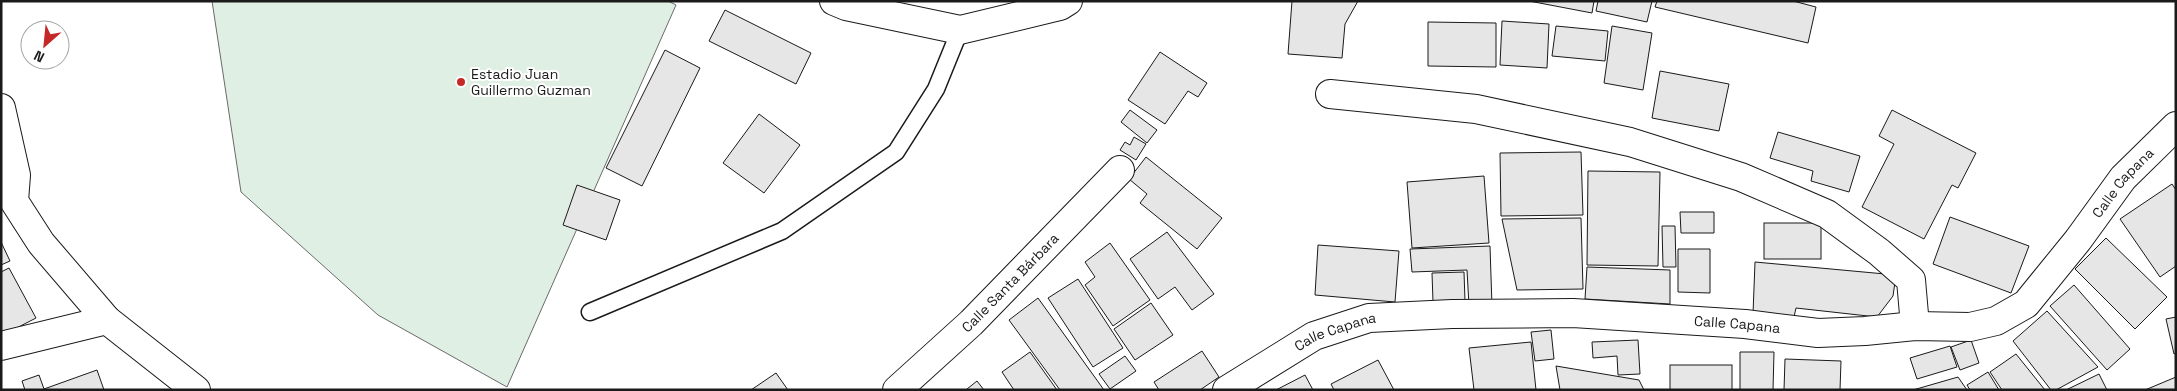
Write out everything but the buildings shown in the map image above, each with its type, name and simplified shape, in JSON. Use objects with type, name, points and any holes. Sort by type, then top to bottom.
[{"type":"street","points":[[834,1],[846,6],[960,30],[1060,6],[1068,1]]},
{"type":"street","points":[[1330,94],[1476,109],[1630,142],[1741,177],[1827,214],[1879,252],[1911,280],[1915,326]]},
{"type":"street","points":[[1,108],[16,175],[8,196],[41,242],[107,320],[196,390]]},
{"type":"street","name":"Calle Capana","points":[[1227,390],[1314,336],[1368,318],[1452,314],[1573,313],[1746,324],[1818,332],[1865,331],[1915,326],[1970,327],[1996,321],[2026,304],[2078,240],[2123,178],[2176,126]]},
{"type":"street","name":"Calle Santa Bárbara","points":[[897,390],[971,323],[1120,170]]},
{"type":"street","points":[[1,346],[107,320]]},
{"type":"lane","points":[[590,312],[782,231],[896,152],[936,90],[960,30]]},
{"type":"green space","points":[[212,1],[668,1],[676,5],[507,387],[378,315],[241,192]]},
{"type":"place","name":"Estadio Juan Guillermo Guzman","points":[[461,82]]}]
